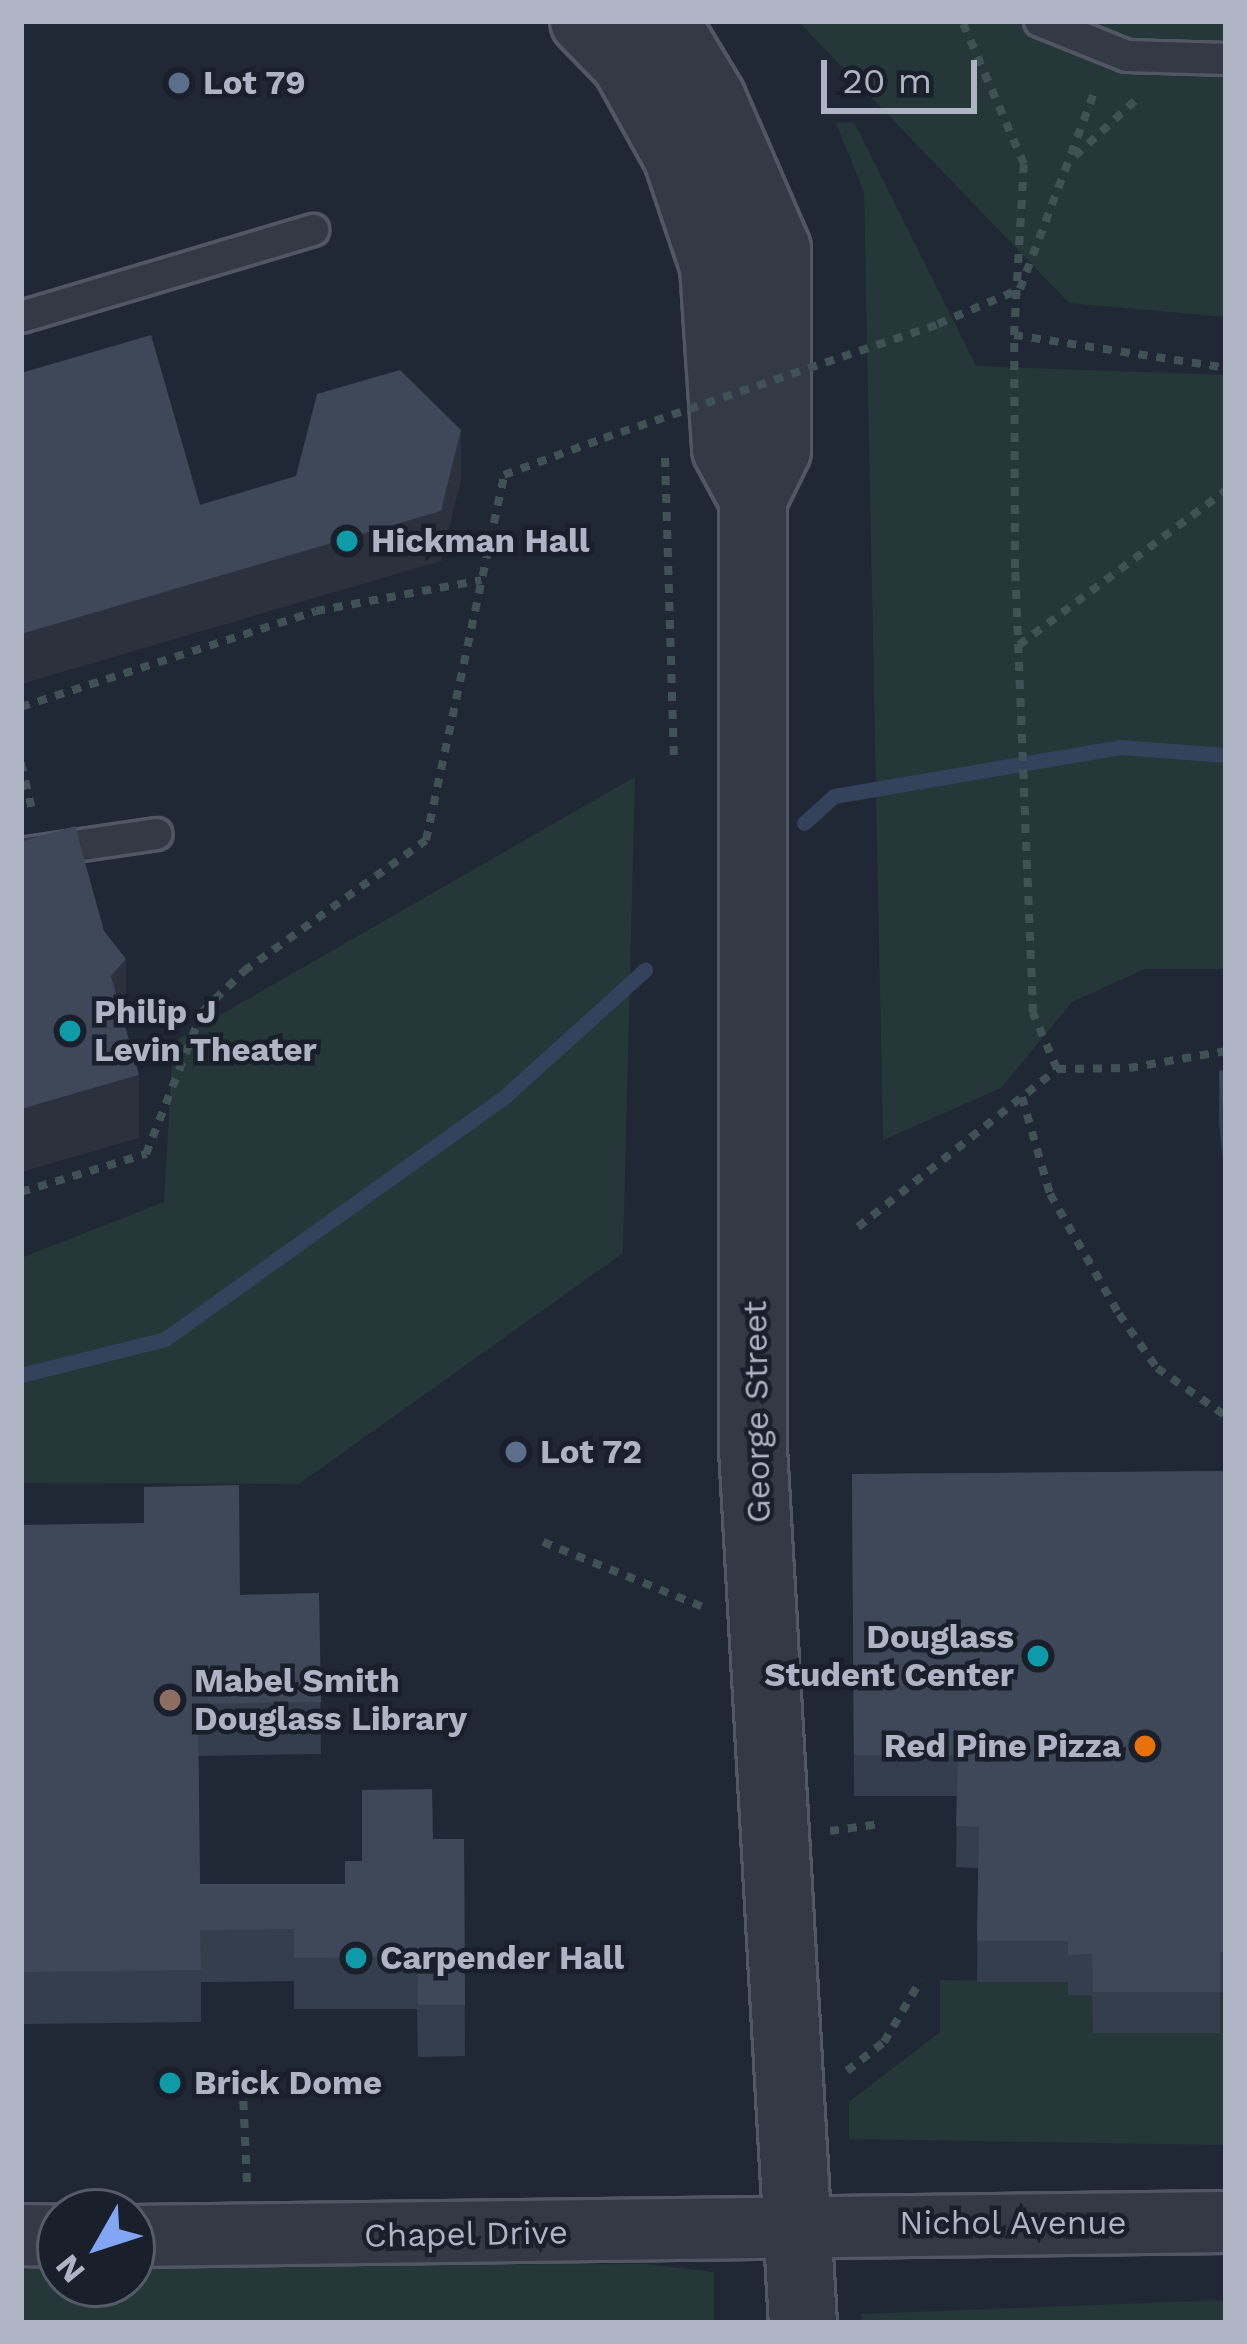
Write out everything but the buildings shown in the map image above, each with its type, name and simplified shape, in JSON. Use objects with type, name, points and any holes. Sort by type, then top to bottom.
[{"type":"street","name":"George Street","points":[[584,21],[625,63],[677,156],[713,266],[726,448],[753,500]]},
{"type":"street","name":"George Street","points":[[665,21],[712,99],[777,249],[777,450],[753,500],[753,1449],[803,2323]]},
{"type":"street","name":"Nichol Avenue","points":[[799,2224],[1226,2222]]},
{"type":"street","name":"Chapel Drive","points":[[156,2236],[799,2224]]},
{"type":"lane","points":[[1040,21],[1108,49],[1226,59]]},
{"type":"lane","points":[[21,317],[313,230]]},
{"type":"lane","points":[[21,854],[157,834]]},
{"type":"path","points":[[962,21],[1024,164],[1014,335],[1018,645],[1034,1013],[1057,1069]]},
{"type":"path","points":[[21,1192],[146,1154],[202,1012],[244,971],[426,840],[504,475],[938,324],[1020,290],[1074,157],[1108,49]]},
{"type":"path","points":[[1074,157],[1183,58]]},
{"type":"path","points":[[1014,335],[1226,368]]},
{"type":"path","points":[[663,399],[664,423]]},
{"type":"path","points":[[664,447],[674,756]]},
{"type":"path","points":[[1018,645],[1226,490]]},
{"type":"path","points":[[21,706],[316,610],[482,579]]},
{"type":"path","points":[[858,1227],[1057,1069],[1129,1068],[1226,1051]]},
{"type":"path","points":[[1022,1097],[1050,1194],[1119,1314],[1157,1368],[1226,1417]]},
{"type":"path","points":[[543,1541],[766,1633]]},
{"type":"path","points":[[832,2083],[884,2042],[921,1981]]},
{"type":"path","points":[[248,2237],[243,2095],[262,2074]]},
{"type":"shaded area","points":[[798,21],[1226,21],[1226,317],[1069,303]]},
{"type":"shaded area","points":[[854,122],[976,366],[1226,375],[1226,969],[1145,969],[1072,1002],[1001,1088],[883,1140],[864,192],[836,123]]},
{"type":"shaded area","points":[[635,777],[623,1253],[299,1484],[21,1483],[21,1258],[164,1202],[173,1042]]},
{"type":"shaded area","points":[[940,1980],[1068,1982],[1092,1995],[1094,2033],[1226,1992],[1226,2145],[849,2139],[849,2102],[940,2032]]},
{"type":"shaded area","points":[[645,2264],[714,2272],[714,2323],[21,2323],[21,2266],[36,2266],[36,2308],[156,2308],[156,2266]]},
{"type":"shaded area","points":[[1226,2300],[1226,2323],[862,2323],[861,2314]]},
{"type":"waterway","points":[[804,823],[834,796],[1120,747],[1226,755]]},
{"type":"waterway","points":[[21,1375],[165,1339],[502,1099],[645,970]]},
{"type":"place","name":"Lot 79","points":[[179,83]]},
{"type":"place","name":"Hickman Hall","points":[[347,541]]},
{"type":"place","name":"Philip J Levin Theater","points":[[70,1031]]},
{"type":"place","name":"Lot 72","points":[[516,1452]]},
{"type":"place","name":"Douglass Student Center","points":[[1038,1656]]},
{"type":"place","name":"Mabel Smith Douglass Library","points":[[170,1700]]},
{"type":"place","name":"Red Pine Pizza","points":[[1145,1746]]},
{"type":"place","name":"Carpender Hall","points":[[356,1958]]},
{"type":"place","name":"Brick Dome","points":[[170,2083]]}]
